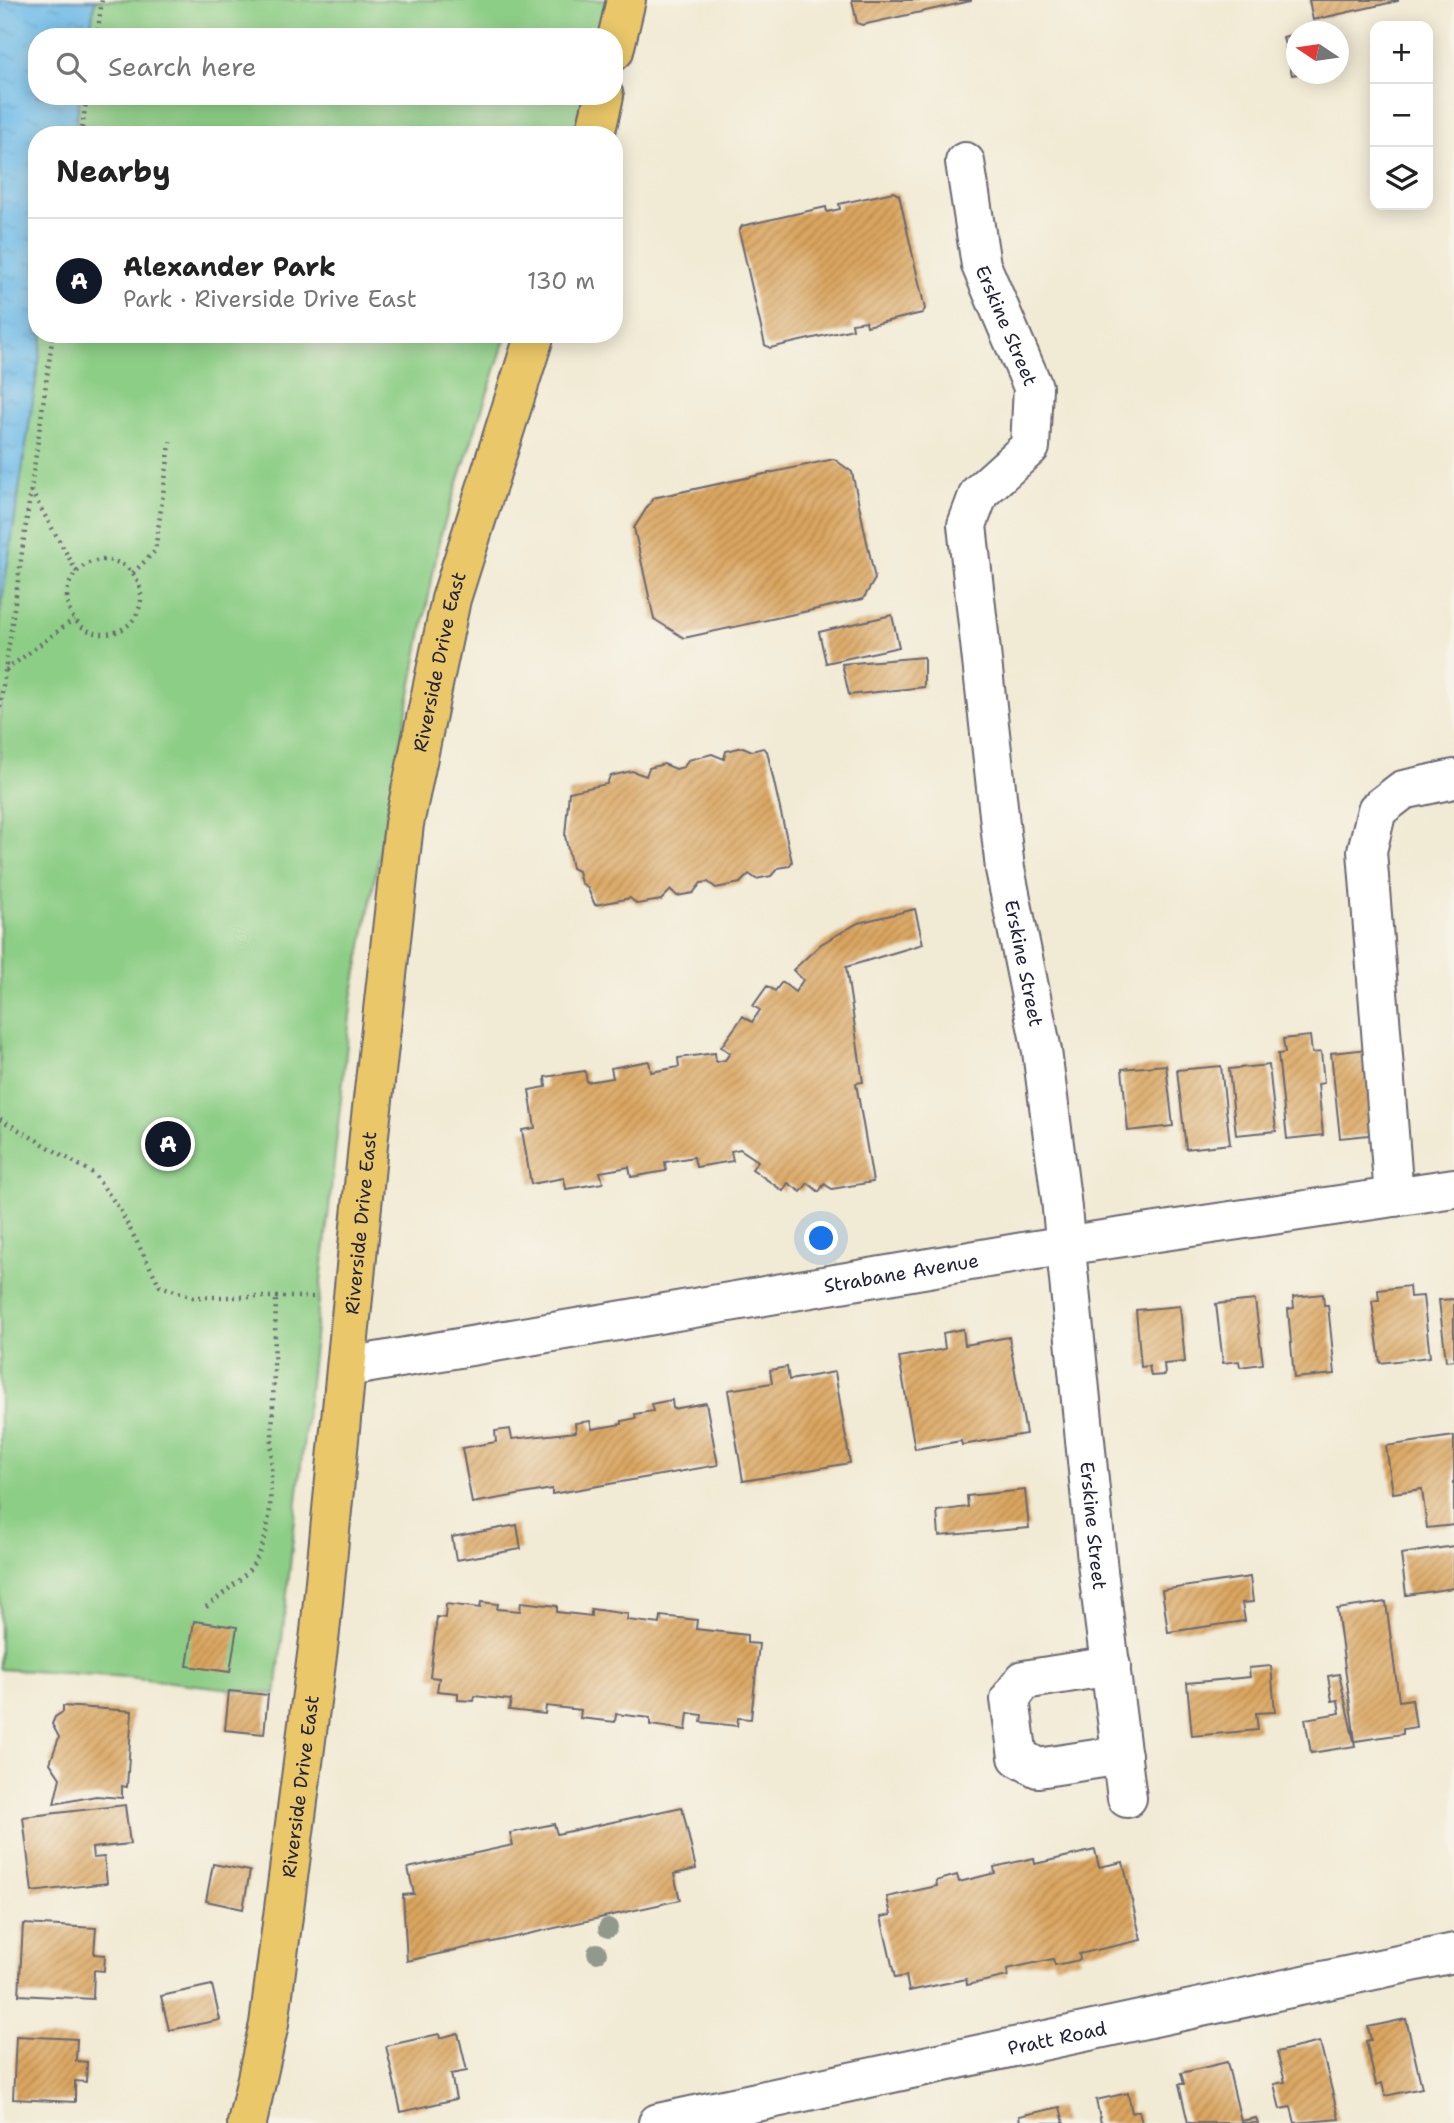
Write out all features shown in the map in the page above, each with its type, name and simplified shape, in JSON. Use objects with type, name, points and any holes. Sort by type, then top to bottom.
[{"type":"main road","points":[[619,28],[626,0]]},
{"type":"main road","points":[[597,126],[602,105]]},
{"type":"main road","name":"Riverside Drive East","points":[[247,2123],[269,2024],[320,1632],[369,1135],[404,824],[451,599],[532,343]]},
{"type":"street","name":"Erskine Street","points":[[965,162],[981,265],[1033,387],[1030,447],[979,493],[967,525],[1005,869],[1042,1051],[1127,1798]]},
{"type":"street","points":[[1394,1197],[1367,851],[1377,810],[1403,790],[1454,779]]},
{"type":"street","name":"Strabane Avenue","points":[[348,1367],[1064,1246],[1454,1188]]},
{"type":"street","points":[[1111,1666],[1024,1680],[1010,1699],[1018,1757],[1038,1768],[1122,1755]]},
{"type":"street","name":"Pratt Road","points":[[658,2123],[1454,1954]]},
{"type":"path","points":[[98,28],[102,0]]},
{"type":"path","points":[[83,126],[86,105]]},
{"type":"path","points":[[0,707],[51,343]]},
{"type":"path","points":[[133,573],[155,551],[171,437]]},
{"type":"path","points":[[31,491],[77,572]]},
{"type":"path","points":[[99,560],[112,560],[133,573],[141,595],[135,618],[117,632],[93,632],[74,619],[67,595],[77,572],[99,560]]},
{"type":"path","points":[[6,670],[74,619]]},
{"type":"path","points":[[0,1119],[93,1173],[119,1208],[160,1286],[193,1297],[314,1297]]},
{"type":"path","points":[[206,1607],[249,1574],[265,1543],[270,1509],[276,1299]]},
{"type":"green space","points":[[95,0],[607,0],[601,28],[90,28]]},
{"type":"green space","points":[[79,105],[583,105],[576,126],[75,126]]},
{"type":"green space","points":[[42,343],[504,343],[440,537],[352,998],[276,1694],[127,1677],[0,1669],[0,614]]},
{"type":"water","points":[[0,0],[95,0],[90,28],[28,28],[28,105],[79,105],[75,126],[28,126],[28,343],[42,343],[0,614]]},
{"type":"building","points":[[852,0],[971,1],[862,25],[857,23]]},
{"type":"building","points":[[1309,0],[1398,0],[1398,1],[1313,20]]},
{"type":"building","points":[[893,192],[899,195],[925,309],[922,313],[867,326],[866,321],[852,323],[853,329],[770,348],[765,345],[739,231],[742,226],[826,207],[827,212],[840,209],[839,204]]},
{"type":"building","points":[[834,459],[852,472],[875,579],[863,599],[684,638],[654,619],[634,528],[653,498]]},
{"type":"building","points":[[892,615],[899,647],[826,663],[819,632]]},
{"type":"building","points":[[924,657],[924,687],[849,695],[842,664]]},
{"type":"building","points":[[743,747],[752,751],[763,748],[767,751],[792,862],[789,866],[778,868],[771,876],[756,879],[749,874],[740,883],[716,888],[708,882],[701,883],[693,893],[677,896],[671,890],[661,900],[637,904],[630,898],[595,905],[587,887],[581,883],[578,871],[572,868],[565,836],[569,792],[607,784],[610,776],[632,771],[646,776],[649,768],[664,764],[676,769],[684,767],[688,760],[712,754],[724,759],[726,751]]},
{"type":"building","points":[[915,909],[923,944],[846,967],[863,1082],[856,1083],[873,1182],[832,1189],[824,1184],[819,1192],[808,1183],[801,1192],[788,1183],[783,1191],[752,1169],[758,1161],[740,1149],[731,1151],[733,1161],[696,1167],[694,1157],[665,1162],[666,1171],[631,1177],[629,1167],[600,1172],[603,1183],[566,1189],[564,1178],[531,1184],[522,1130],[535,1128],[529,1090],[546,1087],[545,1077],[585,1071],[587,1082],[613,1078],[611,1068],[649,1061],[651,1072],[679,1067],[678,1058],[715,1053],[716,1062],[725,1060],[730,1053],[721,1047],[743,1016],[752,1022],[760,1010],[753,1006],[767,986],[775,991],[782,982],[795,992],[803,980],[793,970],[821,944],[858,923]]},
{"type":"building","points":[[1310,1036],[1312,1053],[1321,1052],[1324,1083],[1318,1084],[1323,1135],[1287,1139],[1278,1054],[1285,1053],[1283,1039]]},
{"type":"building","points":[[1369,1049],[1378,1134],[1340,1138],[1331,1053]]},
{"type":"building","points":[[1166,1065],[1173,1126],[1128,1131],[1122,1069]]},
{"type":"building","points":[[1269,1065],[1276,1131],[1236,1135],[1229,1069]]},
{"type":"building","points":[[1221,1066],[1230,1144],[1186,1149],[1177,1070]]},
{"type":"building","points":[[1409,1286],[1410,1297],[1423,1296],[1430,1357],[1380,1363],[1372,1301],[1379,1300],[1378,1290]]},
{"type":"building","points":[[1323,1294],[1324,1305],[1328,1305],[1335,1374],[1294,1378],[1288,1309],[1294,1308],[1293,1297]]},
{"type":"building","points":[[1454,1299],[1454,1360],[1446,1361],[1439,1300]]},
{"type":"building","points":[[1255,1300],[1263,1364],[1240,1367],[1239,1361],[1223,1363],[1216,1304]]},
{"type":"building","points":[[1180,1306],[1185,1362],[1164,1364],[1165,1375],[1151,1376],[1149,1366],[1141,1367],[1136,1310]]},
{"type":"building","points":[[963,1329],[965,1345],[1009,1337],[1026,1434],[962,1445],[961,1441],[915,1449],[899,1357],[945,1349],[943,1333]]},
{"type":"building","points":[[787,1367],[789,1380],[835,1372],[850,1463],[743,1481],[728,1390],[772,1383],[770,1370]]},
{"type":"building","points":[[672,1400],[673,1409],[706,1403],[718,1465],[552,1494],[552,1489],[472,1503],[462,1448],[496,1442],[495,1431],[510,1429],[512,1439],[576,1432],[575,1423],[590,1421],[592,1429],[622,1424],[622,1421],[636,1418],[635,1414],[653,1411],[651,1404]]},
{"type":"building","points":[[1454,1436],[1454,1525],[1427,1528],[1422,1489],[1393,1493],[1386,1446]]},
{"type":"building","points":[[1025,1490],[1029,1528],[939,1536],[937,1511],[968,1507],[967,1496]]},
{"type":"building","points":[[517,1525],[521,1549],[456,1560],[452,1537]]},
{"type":"building","points":[[1454,1546],[1454,1588],[1406,1595],[1401,1554]]},
{"type":"building","points":[[1250,1577],[1253,1602],[1242,1603],[1245,1621],[1168,1632],[1162,1590]]},
{"type":"building","points":[[481,1602],[498,1604],[497,1609],[520,1611],[521,1602],[557,1606],[557,1612],[591,1616],[591,1609],[628,1614],[627,1620],[660,1624],[661,1616],[697,1620],[696,1629],[747,1635],[747,1643],[759,1644],[751,1719],[738,1718],[737,1726],[701,1722],[702,1715],[688,1713],[686,1730],[650,1725],[650,1718],[616,1714],[615,1722],[580,1718],[581,1710],[546,1706],[545,1714],[509,1710],[511,1700],[475,1696],[474,1701],[458,1700],[458,1693],[437,1691],[439,1678],[430,1677],[437,1617],[445,1618],[446,1604],[480,1608]]},
{"type":"building","points":[[1386,1602],[1399,1701],[1412,1699],[1416,1727],[1403,1729],[1403,1734],[1355,1741],[1337,1609]]},
{"type":"building","points":[[194,1621],[237,1627],[230,1672],[187,1666]]},
{"type":"building","points":[[1271,1666],[1275,1712],[1256,1713],[1258,1730],[1192,1736],[1187,1683],[1250,1677],[1249,1668]]},
{"type":"building","points":[[1339,1674],[1355,1746],[1311,1753],[1305,1719],[1340,1713],[1338,1700],[1332,1701],[1328,1676]]},
{"type":"building","points":[[229,1691],[268,1695],[264,1734],[225,1730]]},
{"type":"building","points":[[63,1706],[132,1711],[127,1787],[122,1786],[122,1798],[96,1796],[54,1804],[60,1778],[50,1763],[59,1737],[52,1724],[55,1717],[63,1712]]},
{"type":"building","points":[[125,1805],[130,1844],[92,1848],[93,1858],[104,1857],[107,1883],[32,1892],[23,1817]]},
{"type":"building","points":[[682,1807],[696,1869],[674,1874],[680,1900],[407,1961],[403,1895],[414,1894],[408,1868],[513,1845],[510,1833],[554,1824],[557,1834]]},
{"type":"building","points":[[1095,1850],[1099,1867],[1123,1862],[1141,1940],[1079,1954],[1080,1960],[1055,1965],[1053,1959],[1007,1969],[1008,1976],[967,1985],[966,1979],[909,1991],[906,1976],[895,1978],[881,1917],[891,1915],[887,1897],[937,1886],[936,1881],[957,1875],[959,1882],[995,1873],[994,1867],[1034,1858],[1035,1864]]},
{"type":"building","points":[[213,1864],[250,1871],[243,1909],[206,1901]]},
{"type":"building","points":[[23,1924],[96,1928],[94,1954],[105,1955],[104,1971],[94,1970],[93,1999],[19,1995]]},
{"type":"building","points":[[212,1985],[220,2020],[169,2030],[161,1996]]},
{"type":"building","points":[[1406,2019],[1422,2088],[1385,2096],[1382,2083],[1376,2085],[1366,2041],[1371,2040],[1368,2027]]},
{"type":"building","points":[[458,2033],[467,2071],[451,2074],[456,2099],[401,2112],[386,2046],[439,2034],[440,2038]]},
{"type":"building","points":[[16,2036],[77,2039],[76,2061],[87,2062],[86,2082],[75,2081],[75,2102],[13,2099]]},
{"type":"building","points":[[1320,2042],[1339,2119],[1295,2123],[1291,2107],[1280,2109],[1274,2084],[1285,2082],[1277,2052]]},
{"type":"building","points":[[1227,2062],[1241,2121],[1256,2118],[1258,2123],[1188,2123],[1179,2084],[1184,2084],[1181,2073]]},
{"type":"building","points":[[1128,2093],[1132,2113],[1139,2111],[1142,2123],[1101,2123],[1096,2100]]},
{"type":"building","points":[[1060,2107],[1064,2123],[1020,2123],[1019,2116]]},
{"type":"place","name":"Alexander Park","points":[[168,1144]]}]
